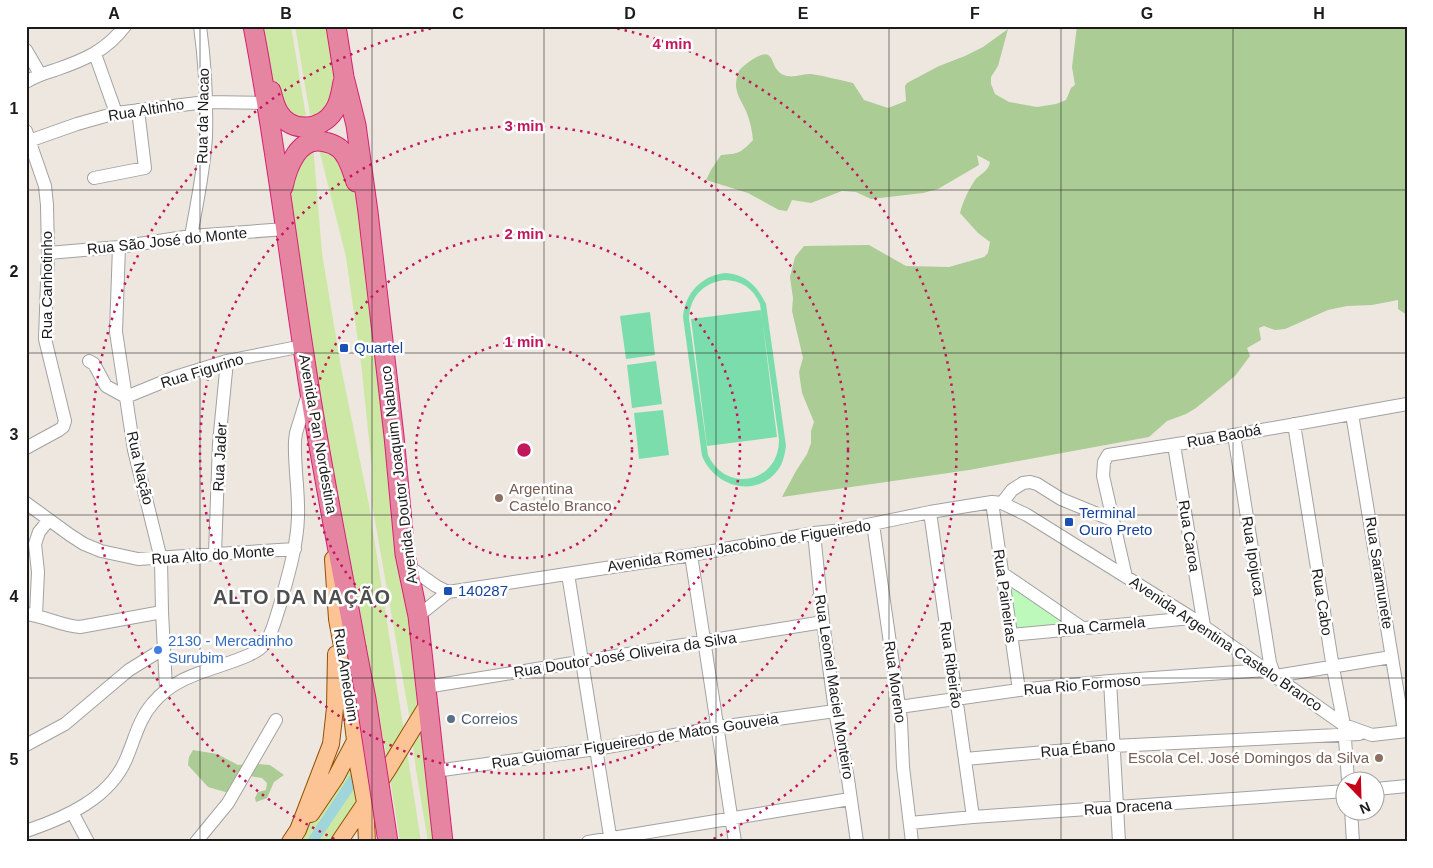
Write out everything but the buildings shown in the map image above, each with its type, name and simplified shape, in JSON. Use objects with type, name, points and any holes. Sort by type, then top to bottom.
[{"type":"highway","points":[[336,26],[344,77],[356,125],[368,215]]},
{"type":"highway","points":[[254,34],[279,113],[292,125],[312,127],[328,118],[338,104],[344,77]]},
{"type":"highway","name":"Avenida Pan Nordestina","points":[[254,34],[282,193],[318,447],[342,562],[388,842]]},
{"type":"highway","points":[[282,193],[289,163],[297,152],[314,140],[322,140],[339,148],[345,155],[368,215]]},
{"type":"highway","name":"Avenida Doutor Joaquim Nabuco","points":[[368,215],[406,554],[418,616],[436,771]]},
{"type":"highway","points":[[436,771],[443,842]]},
{"type":"main road","name":"Rua Amedoim","points":[[330,507],[337,619],[347,674],[358,765],[365,802],[368,842]]},
{"type":"main road","points":[[294,836],[331,744],[335,708],[337,619]]},
{"type":"main road","points":[[339,842],[388,771],[428,696]]},
{"type":"main road","points":[[294,836],[324,796],[355,741]]},
{"type":"main road","points":[[358,765],[376,775],[388,771]]},
{"type":"street","points":[[26,82],[40,74],[95,54],[108,46],[125,26]]},
{"type":"street","name":"Rua da Nacao","points":[[191,236],[204,156],[206,102],[200,26]]},
{"type":"street","points":[[26,50],[40,74]]},
{"type":"street","points":[[95,54],[116,113]]},
{"type":"street","name":"Rua Altinho","points":[[28,136],[116,113],[206,102],[266,103]]},
{"type":"street","points":[[94,178],[145,168],[138,110]]},
{"type":"street","name":"Rua Canhotinho","points":[[26,448],[59,430],[63,427],[65,421],[46,339],[48,253],[45,186],[28,136]]},
{"type":"street","name":"Rua São José do Monte","points":[[48,253],[119,247],[191,236],[286,229]]},
{"type":"street","name":"Rua Nação","points":[[119,247],[115,324],[134,450],[161,559],[166,688]]},
{"type":"street","name":"Rua Figurino","points":[[126,397],[175,377],[228,361],[303,346]]},
{"type":"street","points":[[90,361],[94,364],[106,386],[126,397]]},
{"type":"street","name":"Rua Jader","points":[[215,553],[219,443],[228,361]]},
{"type":"street","points":[[26,831],[72,812],[95,798],[112,783],[121,770],[143,717],[152,703],[166,688],[209,668],[248,656],[260,650],[267,641],[288,578],[294,549],[298,516],[295,441],[310,390]]},
{"type":"street","name":"Rua Baobá","points":[[1126,577],[1103,476],[1105,458],[1108,455],[1407,404]]},
{"type":"street","name":"Rua Saramunete","points":[[1352,414],[1387,620],[1391,657],[1406,731]]},
{"type":"street","name":"Rua Cabo","points":[[1294,424],[1344,729],[1347,770]]},
{"type":"street","name":"Rua Ipojuca","points":[[1234,435],[1271,673]]},
{"type":"street","name":"Rua Caroa","points":[[1174,445],[1204,626]]},
{"type":"street","points":[[997,502],[1023,483],[1030,482],[1037,484],[1061,499],[1112,520]]},
{"type":"street","name":"Avenida Argentina Castelo Branco","points":[[997,502],[1027,515],[1192,618],[1271,673],[1344,729]]},
{"type":"street","name":"Avenida Romeu Jacobino de Figueiredo","points":[[448,592],[691,555],[814,532],[843,530],[930,512],[997,502]]},
{"type":"street","name":"Rua Paineiras","points":[[997,502],[1002,573],[1019,690]]},
{"type":"street","name":"Rua Alto do Monte","points":[[26,503],[84,544],[101,551],[138,559],[294,549]]},
{"type":"street","name":"Rua Ribeirão","points":[[930,512],[972,817]]},
{"type":"street","points":[[49,520],[37,536],[35,544],[38,572],[31,615],[68,626],[80,627],[162,612]]},
{"type":"street","name":"Rua Moreno","points":[[872,524],[899,707],[903,767],[912,842]]},
{"type":"street","name":"Rua Leonel Maciel Monteiro","points":[[814,532],[823,622],[835,711],[857,842]]},
{"type":"street","points":[[691,555],[719,727],[730,818],[735,842]]},
{"type":"street","points":[[408,566],[436,586],[448,592],[418,616]]},
{"type":"street","points":[[1002,573],[1080,628]]},
{"type":"street","points":[[568,574],[610,840]]},
{"type":"street","name":"Rua Carmela","points":[[1010,635],[1192,618]]},
{"type":"street","name":"Rua Doutor José Oliveira da Silva","points":[[428,696],[582,661],[823,622]]},
{"type":"street","points":[[26,746],[65,724],[133,667],[163,649]]},
{"type":"street","name":"Rua Rio Formoso","points":[[899,707],[1019,690],[1110,681],[1333,668],[1391,657]]},
{"type":"street","points":[[1110,681],[1119,842]]},
{"type":"street","name":"Rua Guiomar Figueiredo de Matos Gouveia","points":[[436,771],[596,749],[719,727],[835,711]]},
{"type":"street","points":[[196,842],[228,803],[276,720]]},
{"type":"street","name":"Rua Ébano","points":[[965,759],[1344,729],[1372,735],[1406,731]]},
{"type":"street","points":[[1386,787],[1407,786]]},
{"type":"street","name":"Rua Dracena","points":[[910,823],[1336,792]]},
{"type":"street","points":[[588,842],[610,840],[850,799]]},
{"type":"street","points":[[72,812],[88,842]]},
{"type":"street","points":[[1351,820],[1353,842]]},
{"type":"green space","points":[[254,26],[291,26],[307,122],[294,122],[276,95]]},
{"type":"green space","points":[[295,26],[334,26],[340,99],[311,121]]},
{"type":"green space","points":[[1077,26],[1407,26],[1407,315],[1398,309],[1398,300],[1328,310],[1285,329],[1275,330],[1264,326],[1259,328],[1261,340],[1247,348],[1250,356],[1235,376],[1196,408],[1167,421],[1149,437],[969,470],[782,497],[807,454],[811,443],[811,431],[814,422],[802,393],[799,372],[803,358],[792,311],[793,298],[790,277],[795,257],[804,246],[869,245],[906,266],[949,267],[984,257],[988,253],[990,242],[978,233],[960,213],[972,184],[986,170],[990,162],[977,155],[979,165],[938,189],[923,193],[871,199],[856,192],[842,191],[811,203],[792,200],[787,211],[779,210],[748,193],[706,180],[721,155],[739,152],[753,140],[749,118],[736,86],[739,71],[753,59],[765,54],[770,57],[778,71],[784,75],[811,74],[853,83],[864,100],[888,108],[906,101],[905,86],[907,83],[939,66],[983,47],[1008,29],[998,66],[991,77],[991,84],[995,94],[1009,102],[1037,107],[1056,104],[1066,100],[1071,88],[1075,85],[1072,67]]},
{"type":"green space","points":[[313,144],[322,253],[341,367],[369,505],[421,842],[400,842],[385,747],[355,613],[284,193]]},
{"type":"green space","points":[[318,145],[327,145],[352,179],[358,209],[439,842],[428,842],[410,720],[372,504],[372,468],[361,363],[346,257]]},
{"type":"green space","points":[[717,274],[733,274],[746,279],[759,292],[766,304],[786,446],[782,463],[773,476],[763,483],[751,486],[728,483],[718,477],[709,468],[702,456],[683,317],[684,308],[691,293],[702,281]],"holes":[[[730,280],[741,283],[750,289],[760,304],[779,440],[777,455],[770,466],[761,474],[750,478],[738,479],[727,475],[716,467],[708,455],[689,318],[692,304],[699,292],[710,284]]]},
{"type":"green space","points":[[761,310],[777,437],[707,446],[691,319]]},
{"type":"green space","points":[[650,312],[655,355],[626,359],[620,316]]},
{"type":"green space","points":[[656,361],[662,404],[632,408],[627,365]]},
{"type":"green space","points":[[663,410],[669,455],[639,459],[634,413]]},
{"type":"green space","points":[[1009,583],[1067,625],[1013,628]]},
{"type":"green space","points":[[193,750],[217,754],[238,765],[248,764],[229,793],[208,787],[188,765],[189,757]]},
{"type":"green space","points":[[348,761],[356,767],[360,795],[354,808],[332,842],[296,842]]},
{"type":"green space","points":[[258,764],[270,765],[284,775],[274,782],[267,798],[256,802],[255,798],[258,792],[266,790],[267,783],[262,778],[249,776]]},
{"type":"water","points":[[352,772],[356,786],[318,842],[306,842]]},
{"type":"place","name":"Quartel","points":[[344,348]]},
{"type":"place","name":"Argentina Castelo Branco","points":[[499,498]]},
{"type":"place","name":"Terminal Ouro Preto","points":[[1069,522]]},
{"type":"place","name":"140287","points":[[448,591]]},
{"type":"place","name":"2130 - Mercadinho Surubim","points":[[158,650]]},
{"type":"place","name":"Correios","points":[[451,719]]},
{"type":"place","name":"Escola Cel. José Domingos da Silva","points":[[1379,758]]},
{"type":"district","name":"ALTO DA NAÇÃO","points":[[302,597]]}]
